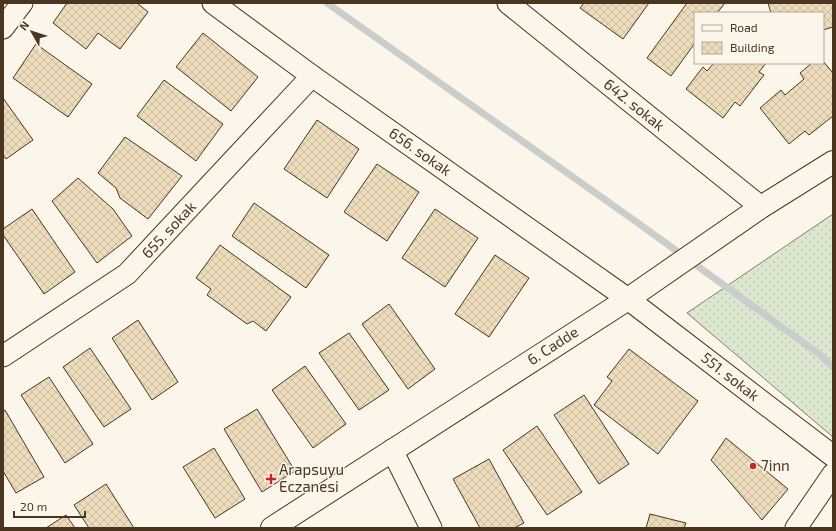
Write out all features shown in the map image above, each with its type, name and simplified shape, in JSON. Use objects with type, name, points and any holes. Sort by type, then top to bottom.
[{"type":"main road","name":"6. Cadde","points":[[272,528],[628,299],[725,232],[833,162]]},
{"type":"street","points":[[3,28],[22,3]]},
{"type":"street","name":"656. sokak","points":[[212,3],[312,76],[628,299]]},
{"type":"street","name":"642. sokak","points":[[516,5],[761,208]]},
{"type":"street","name":"655. sokak","points":[[3,356],[127,274],[312,76]]},
{"type":"street","name":"551. sokak","points":[[628,299],[833,456]]},
{"type":"street","points":[[392,450],[431,528]]},
{"type":"street","points":[[796,528],[833,474]]},
{"type":"green space","points":[[833,214],[833,437],[687,313]]},
{"type":"building","points":[[67,3],[137,3],[148,12],[120,49],[98,33],[86,49],[53,23]]},
{"type":"building","points":[[584,3],[649,3],[623,39],[580,8]]},
{"type":"building","points":[[687,3],[725,3],[718,12],[694,12],[694,44],[671,76],[647,58]]},
{"type":"building","points":[[768,3],[833,3],[833,27],[824,30],[824,12],[771,12]]},
{"type":"building","points":[[203,33],[258,77],[231,111],[176,67]]},
{"type":"building","points":[[36,44],[92,84],[68,117],[13,78]]},
{"type":"building","points":[[824,62],[833,73],[833,116],[809,135],[805,131],[789,144],[760,108],[781,90],[785,95],[804,79],[800,73],[811,64],[824,64]]},
{"type":"building","points":[[713,64],[765,64],[759,72],[764,75],[740,106],[735,102],[723,118],[686,89],[703,67],[707,71]]},
{"type":"building","points":[[164,80],[223,124],[196,161],[137,116]]},
{"type":"building","points":[[3,98],[33,140],[6,159],[3,155]]},
{"type":"building","points":[[317,120],[359,149],[327,198],[284,169]]},
{"type":"building","points":[[125,137],[182,176],[148,219],[120,198],[116,188],[98,173]]},
{"type":"building","points":[[377,164],[419,192],[387,241],[344,212]]},
{"type":"building","points":[[78,178],[113,209],[132,236],[97,263],[52,201]]},
{"type":"building","points":[[254,203],[329,255],[306,288],[232,236]]},
{"type":"building","points":[[32,209],[75,272],[44,294],[3,235],[3,229]]},
{"type":"building","points":[[435,209],[478,238],[445,287],[402,258]]},
{"type":"building","points":[[220,245],[291,297],[266,331],[253,321],[247,324],[207,295],[211,289],[196,278]]},
{"type":"building","points":[[495,255],[529,278],[489,337],[455,314]]},
{"type":"building","points":[[389,304],[435,369],[408,389],[362,324]]},
{"type":"building","points":[[138,320],[178,382],[152,400],[112,338]]},
{"type":"building","points":[[349,333],[389,390],[359,410],[319,353]]},
{"type":"building","points":[[90,348],[131,409],[104,427],[63,367]]},
{"type":"building","points":[[629,349],[698,401],[658,454],[594,405],[612,381],[607,377]]},
{"type":"building","points":[[305,366],[346,424],[313,448],[272,390]]},
{"type":"building","points":[[49,377],[93,444],[65,463],[21,395]]},
{"type":"building","points":[[584,395],[629,464],[599,484],[554,415]]},
{"type":"building","points":[[257,409],[295,471],[262,492],[224,429]]},
{"type":"building","points":[[5,410],[44,477],[16,493],[3,471],[3,411]]},
{"type":"building","points":[[537,426],[582,492],[547,515],[503,450]]},
{"type":"building","points":[[726,438],[788,489],[762,520],[711,460]]},
{"type":"building","points":[[214,448],[245,499],[215,518],[183,467]]},
{"type":"building","points":[[489,459],[524,523],[514,528],[480,528],[453,479]]},
{"type":"building","points":[[106,484],[134,528],[89,528],[74,505]]},
{"type":"building","points":[[650,514],[686,523],[684,528],[646,528]]},
{"type":"building","points":[[66,515],[75,528],[46,528]]},
{"type":"waterway","points":[[327,3],[638,223],[819,354],[833,367]]},
{"type":"place","name":"7inn","points":[[753,466]]},
{"type":"place","name":"Arapsuyu Eczanesi","points":[[271,479]]}]
